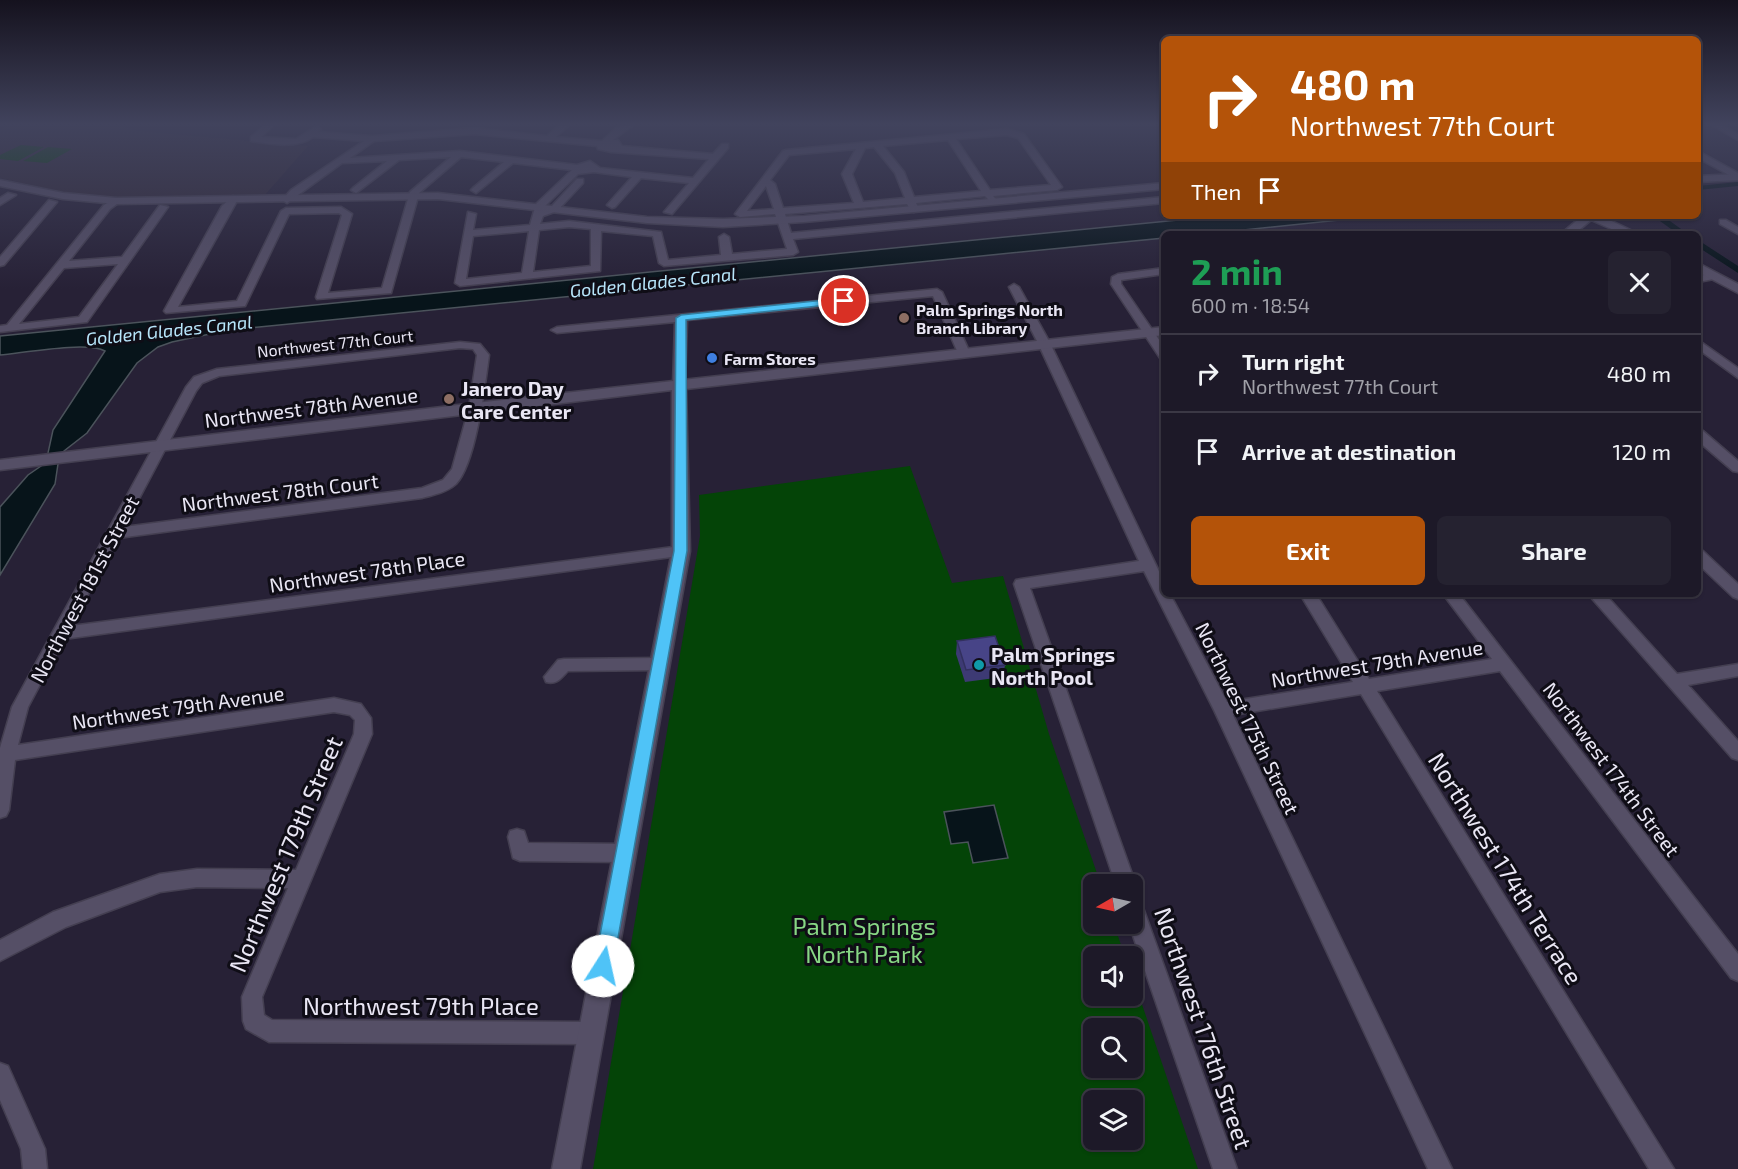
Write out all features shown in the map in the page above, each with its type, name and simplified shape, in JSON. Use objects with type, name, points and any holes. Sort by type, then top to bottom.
[{"type":"street","points":[[230,203],[170,311],[241,304],[286,205],[294,192],[312,180]]},
{"type":"street","points":[[356,190],[369,180]]},
{"type":"street","points":[[0,202],[6,193],[52,202],[163,207],[230,203],[286,205],[346,211],[321,297],[387,291],[412,199],[415,192],[430,180]]},
{"type":"street","points":[[476,190],[489,180]]},
{"type":"street","points":[[527,277],[534,227],[539,210],[573,180]]},
{"type":"street","points":[[554,209],[577,180]]},
{"type":"street","points":[[612,205],[635,180]]},
{"type":"street","points":[[675,180],[695,182]]},
{"type":"street","points":[[669,212],[697,180]]},
{"type":"street","points":[[849,180],[860,205]]},
{"type":"street","points":[[901,180],[912,205]]},
{"type":"street","points":[[973,210],[990,205],[990,198],[978,180]]},
{"type":"street","points":[[469,233],[569,224],[657,234],[664,263],[793,252],[785,224],[770,184],[766,182],[741,214],[785,224],[912,205],[990,198],[1057,187],[1052,180]]},
{"type":"street","points":[[0,183],[111,204],[412,199],[539,210],[669,229],[785,224],[973,210],[1161,192]]},
{"type":"street","points":[[539,210],[554,209],[672,222],[785,224],[1081,201],[1161,187]]},
{"type":"street","points":[[990,198],[1081,201],[1161,200]]},
{"type":"street","points":[[286,205],[412,199]]},
{"type":"street","points":[[0,262],[52,202]]},
{"type":"street","points":[[5,328],[111,204]]},
{"type":"street","points":[[785,224],[860,205],[912,205]]},
{"type":"street","points":[[5,328],[83,320],[163,207]]},
{"type":"street","points":[[471,214],[460,284],[596,269],[597,228]]},
{"type":"street","points":[[1571,231],[1586,219]]},
{"type":"street","points":[[1597,219],[1626,231]]},
{"type":"street","points":[[1724,222],[1738,231]]},
{"type":"street","points":[[724,237],[727,258]]},
{"type":"street","points":[[0,251],[11,250]]},
{"type":"street","points":[[60,265],[126,260]]},
{"type":"street","points":[[1701,269],[1738,290]]},
{"type":"street","points":[[1157,332],[1116,284],[1116,279],[1161,271]]},
{"type":"street","points":[[1701,278],[1715,276]]},
{"type":"street","name":"Northwest 175th Street","points":[[1014,287],[1044,344],[1161,589]]},
{"type":"street","points":[[557,330],[937,292],[964,353]]},
{"type":"street","points":[[566,1169],[681,551],[679,386],[681,318]]},
{"type":"street","name":"Northwest 78th Avenue","points":[[0,465],[475,408],[1157,332]]},
{"type":"street","name":"Northwest 77th Court","points":[[198,380],[218,373],[460,345],[476,346],[483,355],[475,408]]},
{"type":"street","points":[[1701,345],[1738,374]]},
{"type":"street","name":"Northwest 181st Street","points":[[0,810],[7,754],[20,707],[190,390],[198,380]]},
{"type":"street","name":"Northwest 78th Court","points":[[115,533],[440,489],[448,484],[459,469],[475,408]]},
{"type":"street","points":[[1701,437],[1738,468]]},
{"type":"street","name":"Northwest 78th Place","points":[[59,634],[681,551]]},
{"type":"street","points":[[1701,558],[1738,593]]},
{"type":"street","points":[[1122,874],[1021,584],[1149,565]]},
{"type":"street","name":"Northwest 175th Street","points":[[1165,597],[1222,710],[1440,1169]]},
{"type":"street","name":"Northwest 174th Terrace","points":[[1310,597],[1662,1169]]},
{"type":"street","name":"Northwest 174th Street","points":[[1453,597],[1738,971]]},
{"type":"street","points":[[1599,597],[1738,753]]},
{"type":"street","points":[[552,677],[564,666],[659,664]]},
{"type":"street","name":"Northwest 79th Avenue","points":[[1222,710],[1503,664]]},
{"type":"street","points":[[1674,681],[1738,669]]},
{"type":"street","name":"Northwest 79th Avenue","points":[[7,754],[334,705],[355,709]]},
{"type":"street","name":"Northwest 179th Street","points":[[254,1021],[252,997],[363,734],[363,718],[355,709]]},
{"type":"street","points":[[517,837],[520,852],[624,853]]},
{"type":"street","points":[[0,951],[60,919],[160,883],[197,878],[302,879]]},
{"type":"street","name":"Northwest 176th Street","points":[[1142,934],[1225,1169]]},
{"type":"street","name":"Northwest 79th Place","points":[[254,1021],[269,1031],[591,1033]]},
{"type":"street","points":[[0,1074],[33,1149],[35,1169]]},
{"type":"shaded area","points":[[7,180],[278,180],[264,196],[118,197],[67,193]]},
{"type":"green space","name":"Palm Springs North Park","points":[[910,466],[952,583],[1003,576],[1049,734],[1097,874],[1083,874],[1083,934],[1117,934],[1121,946],[1083,946],[1083,1006],[1143,1006],[1198,1169],[593,1169],[700,536],[699,495]]},
{"type":"water","points":[[1189,219],[1349,219],[1234,231],[1161,231],[1161,238],[229,330],[172,342],[158,347],[137,363],[87,433],[64,451],[58,464],[55,484],[0,575],[0,507],[28,475],[41,466],[48,453],[53,430],[105,351],[96,348],[70,347],[0,355],[0,336]]},
{"type":"water","points":[[994,805],[1008,858],[973,863],[968,842],[951,844],[944,812]]},
{"type":"building","points":[[995,636],[1005,665],[966,670],[957,641]]},
{"type":"waterway","points":[[1701,188],[1738,184]]},
{"type":"waterway","name":"Golden Glades Canal","points":[[1662,219],[1680,231]]},
{"type":"waterway","name":"Golden Glades Canal","points":[[1701,245],[1738,270]]},
{"type":"place","name":"Palm Springs North Branch Library","points":[[904,318]]},
{"type":"place","name":"Farm Stores","points":[[712,358]]},
{"type":"place","name":"Janero Day Care Center","points":[[449,399]]},
{"type":"place","name":"Palm Springs North Pool","points":[[979,665]]},
{"type":"route","points":[[603,966],[681,551],[679,386],[681,318],[844,301]]}]
